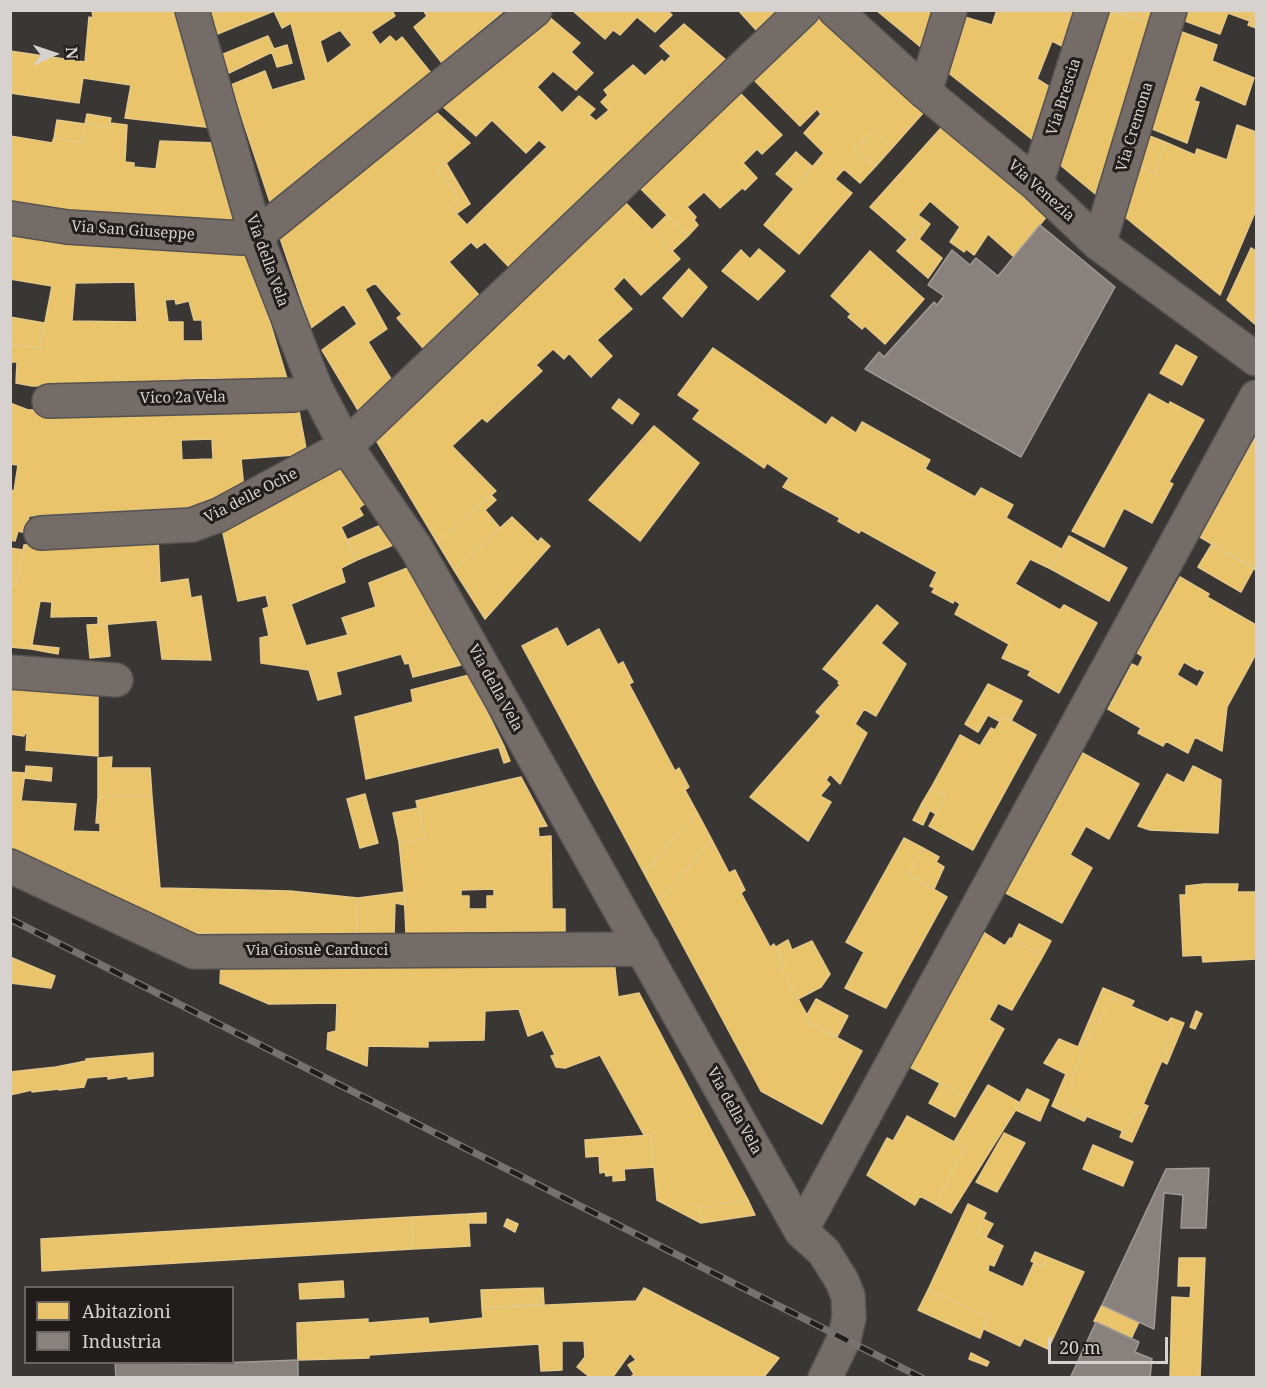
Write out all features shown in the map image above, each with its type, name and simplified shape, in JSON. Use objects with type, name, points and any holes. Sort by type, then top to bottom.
[{"type":"street","name":"Via della Vela","points":[[192,10],[256,236],[316,389],[346,446],[416,548],[801,1231],[824,1252],[842,1281],[848,1296],[849,1318],[844,1339],[825,1377]]},
{"type":"street","points":[[256,236],[535,10]]},
{"type":"street","name":"Via delle Oche","points":[[42,533],[192,525],[219,515],[346,446],[803,10]]},
{"type":"street","name":"Via Venezia","points":[[836,10],[925,92],[1036,184],[1099,244],[1257,359]]},
{"type":"street","points":[[925,92],[950,10]]},
{"type":"street","name":"Via Brescia","points":[[1036,184],[1092,10]]},
{"type":"street","name":"Via Cremona","points":[[1099,244],[1170,10]]},
{"type":"street","name":"Via San Giuseppe","points":[[10,218],[67,226],[242,238],[256,236]]},
{"type":"street","name":"Vico 2a Vela","points":[[48,401],[294,395],[316,389]]},
{"type":"street","points":[[801,1231],[1257,398]]},
{"type":"street","points":[[10,672],[116,680]]},
{"type":"street","name":"Via Giosuè Carducci","points":[[10,866],[194,952],[642,949]]},
{"type":"building: Abitazioni","points":[[92,10],[179,10],[214,128],[125,118],[131,85],[83,78],[79,103],[10,93],[10,51],[85,62],[89,17],[93,18]]},
{"type":"building: Abitazioni","points":[[207,10],[392,10],[395,16],[371,32],[380,45],[390,36],[396,42],[402,37],[431,73],[270,202],[231,85],[265,71],[272,90],[306,80],[291,23],[282,28],[274,11],[215,35]],"holes":[[[340,30],[352,45],[327,64],[320,41]]]},
{"type":"building: Abitazioni","points":[[423,10],[505,10],[442,63],[414,27],[427,16]]},
{"type":"building: Abitazioni","points":[[572,10],[667,10],[672,15],[655,32],[637,17],[620,35],[613,30],[605,39]]},
{"type":"building: Abitazioni","points":[[738,10],[778,10],[757,31]]},
{"type":"building: Abitazioni","points":[[876,10],[933,10],[922,48]]},
{"type":"building: Abitazioni","points":[[997,10],[1082,10],[1068,49],[1052,41],[1037,79],[1053,89],[1033,140],[941,67],[958,15],[992,25]]},
{"type":"building: Abitazioni","points":[[1106,10],[1143,21],[1146,10],[1157,10],[1099,197],[1053,159]]},
{"type":"building: Abitazioni","points":[[1110,10],[1146,10],[1143,21]]},
{"type":"building: Abitazioni","points":[[1179,10],[1254,10],[1250,21],[1228,13],[1220,34],[1177,18]]},
{"type":"building: Abitazioni","points":[[1256,10],[1256,28],[1248,25]]},
{"type":"building: Abitazioni","points":[[816,14],[923,113],[892,148],[873,131],[855,150],[875,167],[860,183],[844,169],[835,179],[852,193],[799,254],[764,225],[824,153],[804,133],[821,114],[817,109],[800,126],[749,75]]},
{"type":"building: Abitazioni","points":[[548,16],[580,43],[571,52],[593,73],[576,90],[553,71],[537,87],[562,113],[579,96],[595,109],[589,115],[596,121],[609,110],[601,102],[608,95],[604,90],[633,65],[645,76],[662,60],[664,63],[671,56],[660,46],[684,24],[726,60],[509,267],[485,242],[477,248],[471,242],[449,262],[479,295],[423,348],[397,318],[402,314],[375,283],[365,289],[387,329],[368,342],[391,379],[358,410],[322,350],[357,324],[344,304],[311,328],[279,235],[433,109],[470,143],[439,169],[459,200],[450,207],[467,225],[547,147],[539,140],[526,153],[492,120],[476,136],[440,104]]},
{"type":"building: Abitazioni","points":[[1174,29],[1217,45],[1212,61],[1254,78],[1245,105],[1200,85],[1194,101],[1199,102],[1187,143],[1145,126]]},
{"type":"building: Abitazioni","points":[[268,36],[274,49],[287,45],[292,63],[277,67],[272,52],[227,74],[221,55]]},
{"type":"building: Abitazioni","points":[[736,89],[782,135],[762,154],[757,149],[743,163],[757,178],[745,190],[742,188],[720,208],[704,192],[687,207],[696,217],[694,220],[698,225],[688,236],[636,184]]},
{"type":"building: Abitazioni","points":[[87,114],[111,118],[109,128],[85,124]]},
{"type":"building: Abitazioni","points":[[57,120],[85,124],[82,143],[54,138]]},
{"type":"building: Abitazioni","points":[[110,123],[127,125],[125,162],[134,163],[134,167],[156,169],[160,141],[218,143],[242,224],[65,213],[10,203],[10,136],[52,143],[54,138],[82,143],[85,124],[109,128]]},
{"type":"building: Abitazioni","points":[[1237,125],[1256,132],[1256,210],[1220,295],[1119,212],[1133,163],[1155,174],[1165,142],[1195,155],[1197,149],[1227,160]]},
{"type":"building: Abitazioni","points":[[941,128],[1047,216],[1014,257],[988,234],[974,255],[966,249],[964,252],[950,242],[960,227],[930,201],[918,215],[925,220],[908,240],[870,207]]},
{"type":"building: Abitazioni","points":[[873,131],[892,148],[875,167],[855,150]]},
{"type":"building: Abitazioni","points":[[1142,133],[1165,142],[1155,174],[1133,163]]},
{"type":"building: Abitazioni","points":[[796,152],[813,167],[794,189],[776,174]]},
{"type":"building: Abitazioni","points":[[446,163],[470,204],[456,214],[450,207],[459,200],[439,169]]},
{"type":"building: Abitazioni","points":[[621,198],[680,259],[641,295],[624,277],[613,289],[632,309],[597,340],[612,356],[591,377],[569,353],[564,359],[553,349],[536,365],[542,371],[487,422],[482,418],[452,446],[496,491],[437,542],[373,435]]},
{"type":"building: Abitazioni","points":[[667,215],[688,236],[672,251],[652,230]]},
{"type":"building: Abitazioni","points":[[925,220],[930,224],[919,239],[942,258],[928,278],[897,251]]},
{"type":"building: Abitazioni","points":[[10,225],[247,246],[288,382],[219,384],[219,378],[180,379],[180,385],[32,386],[16,383],[17,362],[10,362],[10,344],[40,348],[52,286],[10,279]],"holes":[[[135,282],[137,322],[72,321],[75,283]],[[175,299],[176,304],[189,301],[194,320],[202,320],[203,341],[183,341],[183,322],[168,322],[165,300]]]},
{"type":"building: Abitazioni","points":[[1251,248],[1256,251],[1256,325],[1227,300]]},
{"type":"building: Abitazioni","points":[[759,249],[785,271],[758,300],[722,271],[741,250],[750,259]]},
{"type":"building: Abitazioni","points":[[870,251],[924,299],[885,344],[865,326],[862,329],[848,317],[851,314],[831,296]]},
{"type":"building: Abitazioni","points":[[689,269],[707,287],[682,317],[663,298]]},
{"type":"building: Abitazioni","points":[[10,317],[44,323],[40,348],[10,344]]},
{"type":"building: Abitazioni","points":[[1176,345],[1197,357],[1182,385],[1160,373]]},
{"type":"building: Abitazioni","points":[[713,348],[826,425],[832,417],[856,433],[862,422],[930,460],[925,469],[975,497],[981,488],[1013,505],[1006,518],[1061,549],[1051,569],[1030,559],[1015,584],[1060,610],[1064,605],[1097,623],[1059,693],[1028,675],[1031,671],[1002,658],[1009,644],[955,614],[960,604],[954,600],[953,603],[932,592],[935,588],[930,586],[937,572],[861,530],[859,533],[838,521],[840,518],[783,487],[789,478],[767,463],[764,468],[693,419],[700,410],[678,395]]},
{"type":"building: Abitazioni","points":[[1149,394],[1204,420],[1169,482],[1173,484],[1152,523],[1124,508],[1104,547],[1072,531]]},
{"type":"building: Abitazioni","points":[[619,399],[639,414],[632,424],[612,408]]},
{"type":"building: Abitazioni","points":[[10,403],[28,410],[298,406],[307,454],[241,459],[244,489],[196,507],[29,516],[26,533],[18,531],[15,541],[10,540],[10,490],[14,491],[18,465],[10,464]],"holes":[[[212,439],[213,459],[182,460],[181,440]]]},
{"type":"building: Abitazioni","points":[[654,426],[699,463],[640,541],[589,500]]},
{"type":"building: Abitazioni","points":[[1256,436],[1256,570],[1200,537]]},
{"type":"building: Abitazioni","points":[[336,462],[366,503],[359,508],[363,515],[341,527],[357,560],[341,568],[345,582],[291,604],[306,646],[348,635],[342,618],[376,607],[369,583],[410,567],[461,665],[413,677],[409,663],[405,664],[401,654],[336,672],[341,694],[318,700],[309,670],[261,663],[260,638],[269,636],[263,609],[269,607],[266,595],[238,601],[221,524]]},
{"type":"building: Abitazioni","points":[[491,495],[496,500],[485,510],[500,528],[454,570],[437,542]]},
{"type":"building: Abitazioni","points":[[512,517],[538,542],[541,538],[550,546],[485,619],[454,570]]},
{"type":"building: Abitazioni","points":[[383,524],[398,543],[357,560],[347,540]]},
{"type":"building: Abitazioni","points":[[1069,536],[1127,568],[1109,601],[1051,569]]},
{"type":"building: Abitazioni","points":[[158,537],[160,583],[188,579],[191,598],[201,596],[211,660],[162,659],[157,620],[98,625],[98,616],[51,617],[52,602],[40,601],[31,649],[10,647],[10,585],[16,585],[24,545]]},
{"type":"building: Abitazioni","points":[[1212,544],[1254,568],[1241,592],[1198,567]]},
{"type":"building: Abitazioni","points":[[10,548],[23,550],[16,585],[10,585]]},
{"type":"building: Abitazioni","points":[[1180,577],[1209,594],[1207,597],[1256,625],[1256,654],[1227,707],[1222,751],[1195,737],[1188,753],[1166,741],[1163,746],[1138,733],[1141,728],[1108,709],[1132,664],[1138,667],[1143,657],[1137,653]],"holes":[[[1184,662],[1198,670],[1198,668],[1205,672],[1197,687],[1177,675]]]},
{"type":"building: Abitazioni","points":[[877,605],[898,623],[881,643],[906,664],[876,716],[864,709],[855,724],[867,733],[840,784],[830,774],[826,780],[830,784],[820,796],[831,802],[808,841],[750,797],[821,716],[816,712],[840,685],[839,681],[823,669]]},
{"type":"building: Abitazioni","points":[[107,624],[110,656],[90,658],[87,625]]},
{"type":"building: Abitazioni","points":[[557,628],[567,647],[599,629],[618,665],[623,662],[633,682],[629,684],[675,771],[679,768],[689,787],[685,790],[697,812],[644,873],[522,646]]},
{"type":"building: Abitazioni","points":[[31,645],[59,648],[58,654],[31,649]]},
{"type":"building: Abitazioni","points":[[10,673],[98,679],[98,756],[26,750],[27,734],[25,733],[24,736],[10,734],[12,718],[10,718]]},
{"type":"building: Abitazioni","points":[[469,675],[504,746],[366,779],[355,717],[413,702],[411,690]]},
{"type":"building: Abitazioni","points":[[988,684],[1022,701],[1011,721],[1003,716],[999,721],[988,715],[978,732],[965,724]]},
{"type":"building: Abitazioni","points":[[1003,716],[1036,735],[973,850],[929,826],[946,796],[931,788],[960,735],[980,746],[991,728],[995,730]]},
{"type":"building: Abitazioni","points":[[504,746],[510,761],[504,763],[499,748]]},
{"type":"building: Abitazioni","points":[[1079,751],[1139,784],[1109,839],[1086,826],[1070,855],[1092,868],[1062,923],[1004,892],[1017,867],[1020,868],[1068,780],[1064,777]]},
{"type":"building: Abitazioni","points":[[112,757],[111,768],[150,768],[152,797],[98,797],[98,758]]},
{"type":"building: Abitazioni","points":[[26,766],[52,768],[51,781],[25,778]]},
{"type":"building: Abitazioni","points":[[1193,766],[1221,780],[1218,833],[1150,830],[1138,826],[1167,774],[1184,783]]},
{"type":"building: Abitazioni","points":[[10,772],[25,773],[21,801],[76,804],[73,831],[100,832],[100,823],[96,823],[98,797],[152,797],[160,888],[290,891],[358,898],[356,938],[182,933],[181,925],[151,926],[10,856]]},
{"type":"building: Abitazioni","points":[[521,777],[547,826],[538,827],[539,837],[551,836],[552,909],[565,909],[565,934],[406,934],[399,842],[425,839],[416,801]],"holes":[[[494,889],[494,896],[487,896],[487,909],[469,909],[469,896],[461,896],[461,890]]]},
{"type":"building: Abitazioni","points":[[931,788],[946,796],[936,814],[921,805]]},
{"type":"building: Abitazioni","points":[[365,794],[378,843],[360,848],[347,799]]},
{"type":"building: Abitazioni","points":[[921,805],[930,810],[923,825],[913,820]]},
{"type":"building: Abitazioni","points":[[418,808],[425,839],[399,842],[393,813]]},
{"type":"building: Abitazioni","points":[[697,812],[712,840],[659,901],[644,873]]},
{"type":"building: Abitazioni","points":[[904,838],[923,848],[909,875],[947,897],[886,1008],[845,988],[864,952],[846,942]]},
{"type":"building: Abitazioni","points":[[712,840],[729,873],[735,870],[745,890],[741,893],[770,947],[774,944],[785,964],[780,966],[807,1015],[804,1020],[862,1051],[822,1124],[761,1091],[659,901]]},
{"type":"building: Abitazioni","points":[[923,848],[939,857],[936,862],[944,867],[934,889],[909,875]]},
{"type":"building: Abitazioni","points":[[1238,884],[1237,892],[1256,892],[1256,959],[1203,962],[1202,955],[1183,956],[1180,895],[1186,895],[1186,886]]},
{"type":"building: Abitazioni","points":[[404,892],[405,905],[395,903],[394,936],[356,938],[358,898]]},
{"type":"building: Abitazioni","points":[[1019,924],[1051,941],[1043,956],[1012,939]]},
{"type":"building: Abitazioni","points":[[983,932],[1005,946],[1010,938],[1043,956],[1012,1010],[998,1003],[989,1020],[1004,1029],[966,1097],[908,1066]]},
{"type":"building: Abitazioni","points":[[788,940],[792,950],[812,941],[830,974],[821,987],[798,999],[780,966],[785,964],[776,947]]},
{"type":"building: Abitazioni","points":[[10,957],[55,976],[51,988],[10,983]]},
{"type":"building: Abitazioni","points":[[614,960],[618,997],[639,993],[748,1200],[700,1208],[701,1223],[657,1200],[651,1135],[644,1135],[600,1055],[565,1068],[556,1067],[551,1056],[555,1055],[543,1030],[528,1036],[519,1009],[485,1011],[484,1040],[428,1041],[428,1047],[368,1046],[367,1066],[327,1049],[328,1033],[336,1031],[337,1003],[269,1004],[220,983],[221,962]]},
{"type":"building: Abitazioni","points":[[1103,988],[1134,1001],[1131,1006],[1110,997],[1099,1022],[1096,1021],[1070,1081],[1073,1083],[1063,1106],[1087,1116],[1084,1121],[1052,1106],[1066,1074],[1044,1063],[1059,1039],[1078,1047]]},
{"type":"building: Abitazioni","points":[[1110,997],[1174,1025],[1164,1048],[1167,1049],[1139,1114],[1135,1112],[1127,1133],[1063,1106],[1073,1083],[1070,1081],[1096,1021],[1099,1022]]},
{"type":"building: Abitazioni","points":[[816,999],[848,1016],[837,1037],[804,1020]]},
{"type":"building: Abitazioni","points":[[1196,1011],[1202,1014],[1195,1029],[1190,1027]]},
{"type":"building: Abitazioni","points":[[1171,1018],[1184,1023],[1167,1064],[1162,1061],[1167,1049],[1164,1048],[1174,1025],[1168,1022]]},
{"type":"building: Abitazioni","points":[[153,1053],[153,1076],[128,1079],[128,1076],[108,1079],[108,1076],[87,1078],[84,1087],[32,1092],[32,1090],[10,1095],[10,1072],[56,1067],[86,1061],[86,1059]]},
{"type":"building: Abitazioni","points":[[940,1083],[966,1097],[955,1117],[929,1103]]},
{"type":"building: Abitazioni","points":[[988,1085],[1020,1103],[951,1213],[935,1204],[965,1148],[954,1142]]},
{"type":"building: Abitazioni","points":[[1027,1089],[1049,1100],[1040,1121],[1016,1110]]},
{"type":"building: Abitazioni","points":[[1143,1104],[1148,1106],[1132,1142],[1120,1137],[1122,1132],[1127,1133],[1135,1112],[1139,1114]]},
{"type":"building: Abitazioni","points":[[907,1116],[965,1148],[935,1204],[920,1196],[915,1205],[867,1175],[887,1138],[893,1141]]},
{"type":"building: Abitazioni","points":[[1004,1133],[1025,1143],[997,1192],[976,1182]]},
{"type":"building: Abitazioni","points":[[651,1135],[654,1167],[624,1169],[625,1180],[613,1181],[613,1175],[606,1176],[605,1172],[600,1173],[599,1156],[586,1157],[585,1140]]},
{"type":"building: Abitazioni","points":[[1093,1145],[1133,1162],[1123,1186],[1083,1169]]},
{"type":"building: Abitazioni","points":[[748,1200],[755,1215],[701,1223],[700,1208]]},
{"type":"building: Abitazioni","points":[[968,1204],[986,1213],[977,1233],[1003,1246],[994,1266],[989,1264],[988,1271],[1023,1287],[1034,1263],[1043,1267],[1047,1257],[1084,1272],[1048,1349],[1024,1338],[1020,1346],[984,1329],[988,1317],[928,1290]]},
{"type":"building: Abitazioni","points":[[486,1213],[486,1223],[468,1223],[468,1214]]},
{"type":"building: Abitazioni","points":[[468,1214],[470,1246],[413,1249],[412,1217]]},
{"type":"building: Abitazioni","points":[[412,1217],[413,1249],[42,1271],[41,1239]]},
{"type":"building: Abitazioni","points":[[507,1219],[518,1224],[515,1232],[504,1226]]},
{"type":"building: Abitazioni","points":[[983,1219],[993,1224],[986,1237],[977,1233]]},
{"type":"building: Abitazioni","points":[[1035,1252],[1047,1257],[1043,1267],[1031,1261]]},
{"type":"building: Abitazioni","points":[[1179,1258],[1205,1258],[1200,1378],[1170,1378],[1172,1297],[1190,1298],[1191,1286],[1178,1286]]},
{"type":"building: Abitazioni","points":[[343,1281],[344,1297],[300,1299],[299,1284]]},
{"type":"building: Abitazioni","points":[[543,1288],[544,1304],[482,1308],[481,1290]]},
{"type":"building: Abitazioni","points":[[644,1288],[779,1358],[763,1378],[630,1378],[634,1374],[628,1365],[636,1360],[630,1353],[612,1378],[591,1378],[577,1367],[585,1357],[584,1341],[562,1341],[562,1370],[541,1371],[539,1344],[369,1355],[369,1358],[298,1360],[297,1323],[368,1319],[368,1323],[428,1318],[429,1324],[483,1318],[482,1308],[636,1301]]},
{"type":"building: Abitazioni","points":[[928,1290],[988,1317],[980,1338],[918,1310]]},
{"type":"building: Abitazioni","points":[[1102,1305],[1139,1322],[1131,1339],[1094,1321]]},
{"type":"building: Abitazioni","points":[[971,1353],[989,1362],[987,1366],[969,1359]]},
{"type":"building: Industria","points":[[1040,225],[1115,287],[1021,457],[865,369],[879,352],[884,357],[934,302],[937,305],[944,296],[928,285],[952,250],[970,265],[976,258],[998,276]]},
{"type":"building: Industria","points":[[1209,1168],[1206,1228],[1181,1228],[1183,1195],[1164,1193],[1154,1329],[1102,1305],[1166,1169]]},
{"type":"building: Industria","points":[[1096,1322],[1139,1342],[1135,1352],[1152,1359],[1150,1378],[1074,1378],[1071,1376]]},
{"type":"building: Industria","points":[[298,1360],[298,1378],[116,1378],[115,1364]]},
{"type":"railway","points":[[10,919],[922,1378]]}]
